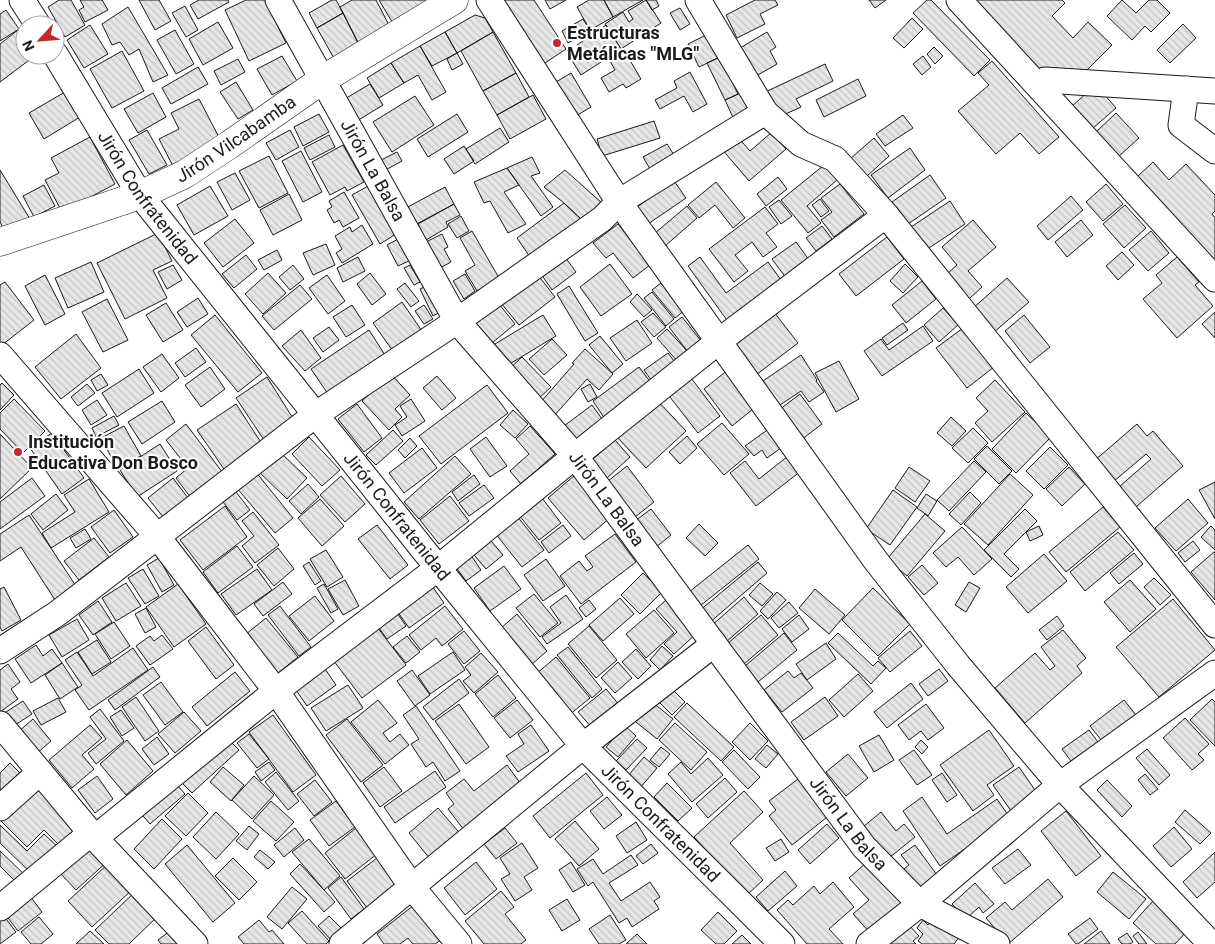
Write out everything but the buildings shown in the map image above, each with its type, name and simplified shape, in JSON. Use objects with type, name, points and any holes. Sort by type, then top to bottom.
[{"type":"main road","name":"Jirón Vilcabamba","points":[[0,242],[140,195],[185,174],[322,80],[454,0]]},
{"type":"street","points":[[22,0],[32,15]]},
{"type":"street","name":"Jirón La Balsa","points":[[278,0],[457,321],[575,456],[864,847],[920,904],[997,944]]},
{"type":"street","points":[[489,0],[619,202],[876,561],[958,665],[1060,785],[1211,944]]},
{"type":"street","points":[[698,0],[765,112],[801,144],[835,159],[886,215],[1215,625]]},
{"type":"street","points":[[959,0],[1215,279]]},
{"type":"street","name":"Jirón Confratenidad","points":[[62,65],[140,195],[583,746],[782,944]]},
{"type":"street","points":[[1045,80],[1215,91]]},
{"type":"street","points":[[1186,90],[1181,125],[1215,151]]},
{"type":"street","points":[[0,651],[58,613],[315,414],[457,321],[602,219],[619,202],[765,112]]},
{"type":"street","points":[[0,908],[276,691],[438,568],[719,341],[886,215]]},
{"type":"street","points":[[0,355],[157,536],[276,691],[412,887],[459,944]]},
{"type":"street","points":[[342,944],[583,746],[714,644]]},
{"type":"street","points":[[869,944],[920,904],[1060,785],[1215,673]]},
{"type":"street","points":[[0,724],[93,835],[195,944]]},
{"type":"street","points":[[0,808],[40,772]]},
{"type":"place","name":"Estructuras Metálicas \"MLG\"","points":[[557,43]]},
{"type":"place","name":"Institución Educativa Don Bosco","points":[[18,452]]}]
